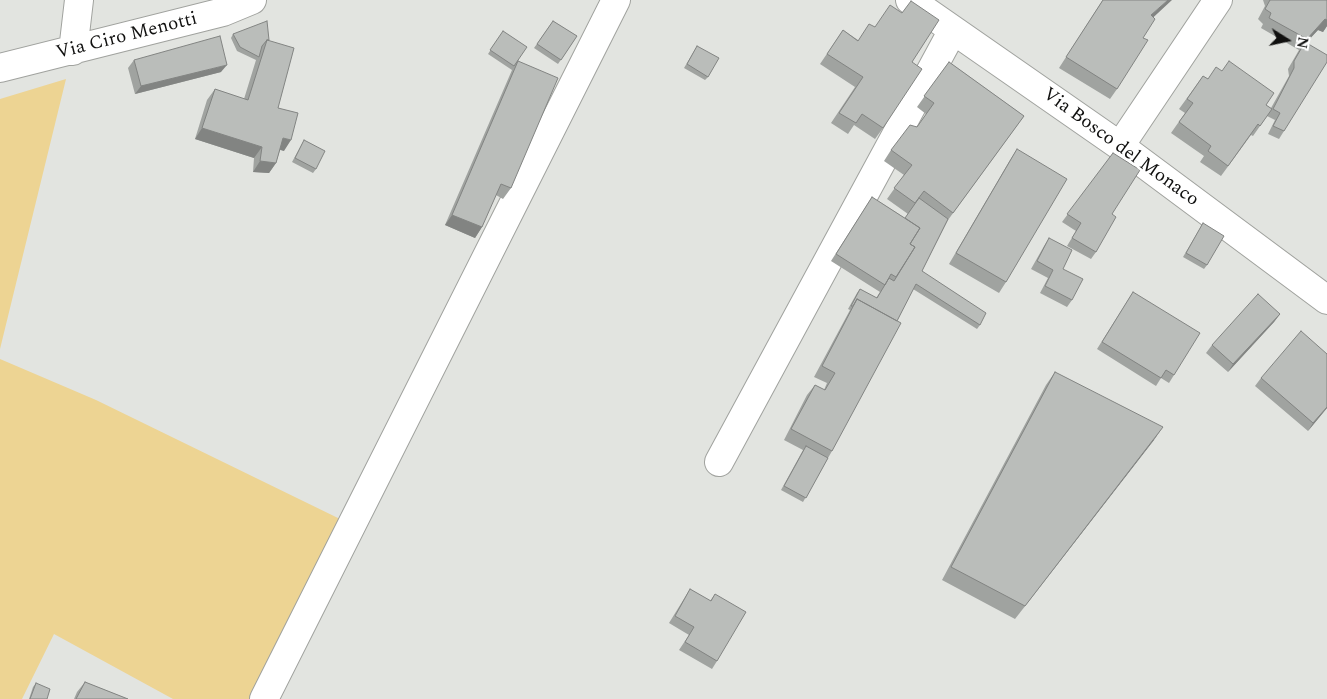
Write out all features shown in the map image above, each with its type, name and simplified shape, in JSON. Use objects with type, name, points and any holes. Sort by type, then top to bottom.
[{"type":"street","points":[[73,51],[79,0]]},
{"type":"street","name":"Via Ciro Menotti","points":[[0,68],[223,12],[252,0]]},
{"type":"street","points":[[264,699],[616,0]]},
{"type":"street","name":"Via Bosco del Monaco","points":[[910,0],[1120,146],[1327,300]]},
{"type":"street","points":[[1120,146],[1218,0]]},
{"type":"street","points":[[719,462],[953,30]]},
{"type":"shaded area","points":[[66,79],[0,349],[0,99]]},
{"type":"shaded area","points":[[0,359],[96,400],[340,519],[251,699],[173,699],[54,634],[22,699],[0,699]]},
{"type":"building","points":[[1103,0],[1168,0],[1151,15],[1155,19],[1143,38],[1148,40],[1117,89],[1066,57]]},
{"type":"building","points":[[1270,0],[1327,0],[1327,20],[1325,19],[1307,39],[1269,18],[1271,13],[1265,9]]},
{"type":"building","points":[[911,1],[939,20],[912,62],[922,69],[883,128],[862,114],[856,123],[839,113],[863,77],[827,54],[843,30],[858,41],[869,24],[875,27],[890,5],[902,13]]},
{"type":"building","points":[[267,21],[269,40],[262,46],[259,57],[240,47],[233,34]]},
{"type":"building","points":[[553,21],[577,36],[561,60],[537,44]]},
{"type":"building","points":[[503,31],[527,47],[514,66],[490,50]]},
{"type":"building","points":[[220,36],[227,65],[141,86],[134,60]]},
{"type":"building","points":[[267,40],[294,48],[278,108],[298,113],[291,140],[283,138],[276,163],[260,161],[262,147],[202,128],[215,89],[248,100]]},
{"type":"building","points":[[1305,42],[1327,55],[1327,62],[1284,131],[1273,126],[1280,113],[1273,109],[1294,68],[1294,61]]},
{"type":"building","points":[[697,46],[719,58],[708,77],[687,64]]},
{"type":"building","points":[[518,61],[558,78],[511,188],[501,184],[482,227],[452,215]]},
{"type":"building","points":[[1229,61],[1274,93],[1266,105],[1272,109],[1260,126],[1258,124],[1228,166],[1208,151],[1211,146],[1179,122],[1193,103],[1187,99],[1203,76],[1208,79],[1216,67],[1222,71]]},
{"type":"building","points":[[949,62],[1024,116],[953,213],[924,191],[915,203],[894,188],[912,165],[891,150],[910,125],[917,127],[934,103],[924,96]]},
{"type":"building","points":[[304,140],[325,151],[316,169],[295,158]]},
{"type":"building","points":[[1017,149],[1067,179],[1006,282],[956,253]]},
{"type":"building","points":[[1113,153],[1140,170],[1112,214],[1116,217],[1096,252],[1072,238],[1081,223],[1067,214]]},
{"type":"building","points":[[872,197],[920,228],[910,244],[915,247],[896,277],[891,274],[885,285],[836,254]]},
{"type":"building","points":[[919,198],[948,219],[922,271],[986,313],[980,325],[916,284],[897,321],[857,299],[853,306],[851,306],[860,289],[877,298],[889,278],[894,281],[915,247],[910,244],[920,228],[905,218]]},
{"type":"building","points":[[1203,223],[1224,236],[1207,265],[1186,253]]},
{"type":"building","points":[[1049,238],[1072,250],[1063,269],[1083,279],[1072,300],[1045,286],[1053,270],[1037,261]]},
{"type":"building","points":[[1133,292],[1200,333],[1174,375],[1166,370],[1161,378],[1102,342]]},
{"type":"building","points":[[1258,294],[1280,314],[1233,364],[1212,345]]},
{"type":"building","points":[[857,299],[901,323],[832,451],[791,429],[815,385],[825,390],[835,373],[822,366]]},
{"type":"building","points":[[1301,331],[1327,354],[1327,407],[1313,423],[1261,378]]},
{"type":"building","points":[[1055,372],[1163,427],[1025,606],[951,567]]},
{"type":"building","points":[[806,446],[828,458],[806,498],[784,486]]},
{"type":"building","points":[[690,589],[711,601],[715,594],[746,612],[717,661],[685,642],[694,627],[675,616]]},
{"type":"building","points":[[85,682],[128,699],[76,699]]},
{"type":"building","points":[[36,683],[50,689],[47,699],[30,699]]}]
